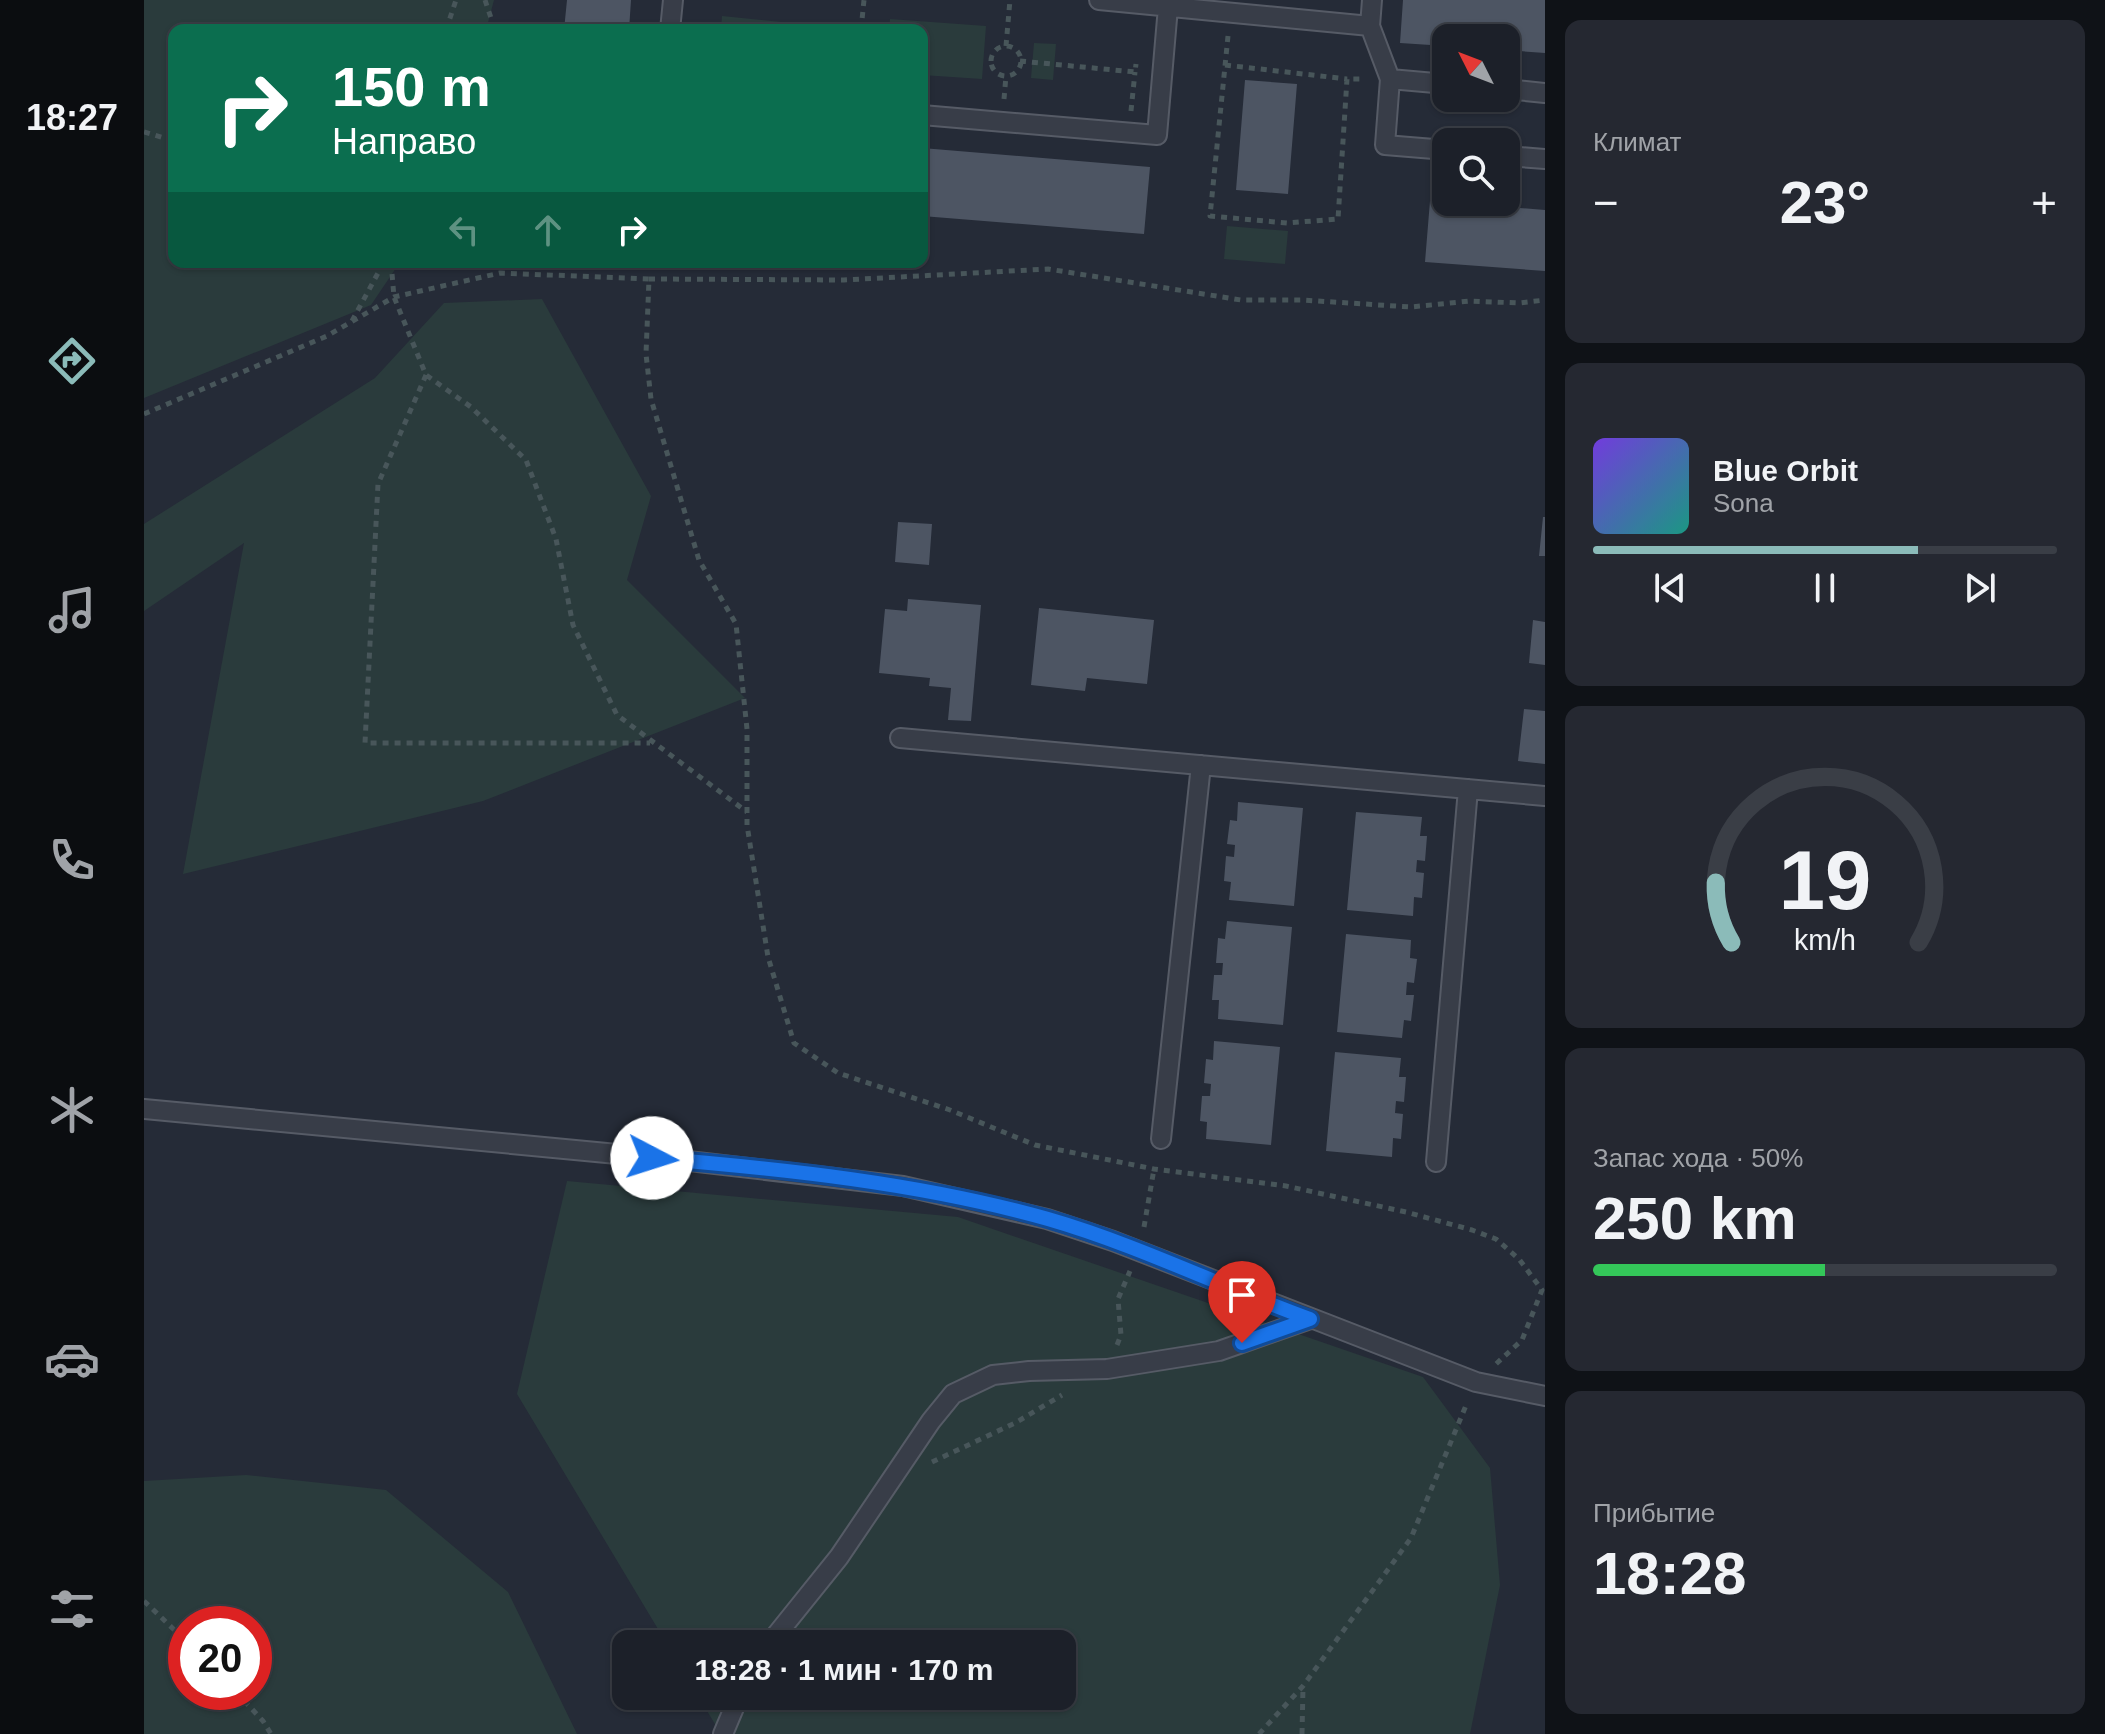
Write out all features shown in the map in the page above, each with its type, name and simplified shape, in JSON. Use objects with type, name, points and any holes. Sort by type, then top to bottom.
[{"type":"lane","points":[[671,24],[673,0]]},
{"type":"lane","points":[[1099,0],[1370,26]]},
{"type":"lane","points":[[1372,0],[1370,26],[1390,79],[1385,145],[1432,149]]},
{"type":"lane","points":[[928,115],[1157,135],[1168,7]]},
{"type":"lane","points":[[1390,79],[1432,83]]},
{"type":"lane","points":[[1520,90],[1545,93]]},
{"type":"lane","points":[[1520,157],[1545,159]]},
{"type":"lane","points":[[900,738],[1545,796]]},
{"type":"lane","points":[[1161,1139],[1201,765]]},
{"type":"lane","points":[[1436,1162],[1468,789]]},
{"type":"lane","points":[[144,1109],[680,1160],[903,1186],[1047,1219],[1113,1241],[1476,1382],[1545,1396]]},
{"type":"lane","points":[[780,1630],[839,1557],[931,1421],[953,1394],[993,1375],[1107,1369],[1219,1351],[1310,1319]]},
{"type":"lane","points":[[723,1734],[733,1710]]},
{"type":"path","points":[[448,24],[456,0]]},
{"type":"path","points":[[485,0],[493,24]]},
{"type":"path","points":[[862,24],[864,0]]},
{"type":"path","points":[[1006,46],[1010,0]]},
{"type":"path","points":[[1231,13],[1210,216],[1287,223],[1338,219],[1347,79]]},
{"type":"path","points":[[1006,46],[1017,51],[1020,61],[1014,73],[997,73],[991,59],[994,51],[1006,46]]},
{"type":"path","points":[[1129,132],[1136,58]]},
{"type":"path","points":[[1020,61],[1135,72]]},
{"type":"path","points":[[1225,65],[1347,79],[1390,79]]},
{"type":"path","points":[[144,132],[168,139]]},
{"type":"path","points":[[352,321],[381,268]]},
{"type":"path","points":[[391,268],[394,297],[426,375],[471,407],[526,460],[556,539],[573,625],[617,715],[747,812]]},
{"type":"path","points":[[144,414],[327,336],[394,297],[500,273],[649,279],[844,280],[1048,269],[1241,300],[1302,300],[1411,307],[1470,301],[1519,303],[1545,300]]},
{"type":"path","points":[[649,279],[646,354],[651,399],[699,560],[736,624],[747,729],[747,812],[768,957],[794,1043],[838,1073],[950,1110],[1035,1145],[1154,1169],[1286,1186],[1472,1230],[1496,1239],[1519,1259],[1544,1289],[1522,1340],[1476,1382],[1411,1538],[1303,1686],[1259,1734]]},
{"type":"path","points":[[426,375],[378,484],[365,743],[652,743]]},
{"type":"path","points":[[891,1481],[1015,1423],[1068,1392]]},
{"type":"path","points":[[144,1601],[168,1624]]},
{"type":"path","points":[[1302,1734],[1303,1686]]},
{"type":"path","points":[[253,1710],[271,1734]]},
{"type":"shaded area","points":[[144,0],[494,0],[488,24],[168,24],[168,268],[396,268],[371,305],[144,398]]},
{"type":"shaded area","points":[[722,16],[800,24],[721,24]]},
{"type":"shaded area","points":[[890,19],[986,26],[982,79],[928,75],[928,24],[890,24]]},
{"type":"shaded area","points":[[1034,43],[1056,44],[1053,80],[1031,78]]},
{"type":"shaded area","points":[[1227,226],[1288,231],[1285,264],[1224,259]]},
{"type":"shaded area","points":[[542,299],[651,496],[627,580],[745,698],[483,801],[183,874],[244,543],[144,611],[144,524],[375,378],[444,303]]},
{"type":"shaded area","points":[[567,1181],[958,1217],[1423,1377],[1490,1468],[1500,1585],[1470,1734],[721,1734],[706,1710],[1076,1710],[1076,1630],[659,1630],[517,1394]]},
{"type":"shaded area","points":[[246,1475],[386,1490],[508,1592],[577,1734],[144,1734],[144,1481]]},
{"type":"building","points":[[567,0],[631,0],[629,24],[565,24]]},
{"type":"building","points":[[1403,0],[1545,0],[1545,53],[1520,51],[1520,24],[1432,24],[1432,45],[1400,43]]},
{"type":"building","points":[[1245,80],[1297,84],[1288,194],[1236,190]]},
{"type":"building","points":[[928,148],[1150,167],[1144,234],[928,216]]},
{"type":"building","points":[[1430,201],[1432,216],[1520,216],[1520,208],[1545,210],[1545,271],[1425,262]]},
{"type":"building","points":[[1543,517],[1545,556],[1539,556]]},
{"type":"building","points":[[898,522],[932,524],[929,565],[895,562]]},
{"type":"building","points":[[908,599],[981,605],[971,721],[948,720],[951,688],[929,686],[930,678],[879,673],[885,609],[907,611]]},
{"type":"building","points":[[1039,608],[1154,620],[1147,684],[1087,678],[1085,691],[1031,685]]},
{"type":"building","points":[[1533,620],[1545,622],[1545,665],[1529,663]]},
{"type":"building","points":[[1524,709],[1545,711],[1545,764],[1518,761]]},
{"type":"building","points":[[1238,802],[1303,808],[1294,906],[1229,900],[1231,882],[1224,881],[1226,856],[1234,857],[1235,845],[1227,844],[1230,820],[1237,821]]},
{"type":"building","points":[[1356,812],[1422,817],[1420,836],[1427,836],[1425,861],[1417,860],[1416,872],[1424,873],[1422,898],[1414,897],[1413,916],[1347,910]]},
{"type":"building","points":[[1227,921],[1292,927],[1283,1025],[1218,1019],[1219,1000],[1212,1000],[1214,975],[1222,975],[1223,963],[1216,963],[1218,938],[1225,939]]},
{"type":"building","points":[[1346,934],[1411,940],[1410,958],[1417,959],[1414,983],[1407,982],[1406,995],[1414,995],[1411,1021],[1404,1020],[1402,1038],[1337,1032]]},
{"type":"building","points":[[1214,1041],[1280,1047],[1271,1145],[1206,1139],[1207,1122],[1200,1121],[1202,1096],[1210,1096],[1211,1084],[1204,1083],[1206,1059],[1213,1060]]},
{"type":"building","points":[[1335,1052],[1401,1058],[1399,1077],[1406,1077],[1404,1102],[1396,1101],[1395,1113],[1403,1114],[1401,1139],[1393,1138],[1392,1157],[1326,1151]]},
{"type":"route","points":[[652,1158],[903,1186],[1047,1219],[1113,1241],[1310,1319],[1242,1343]]}]
